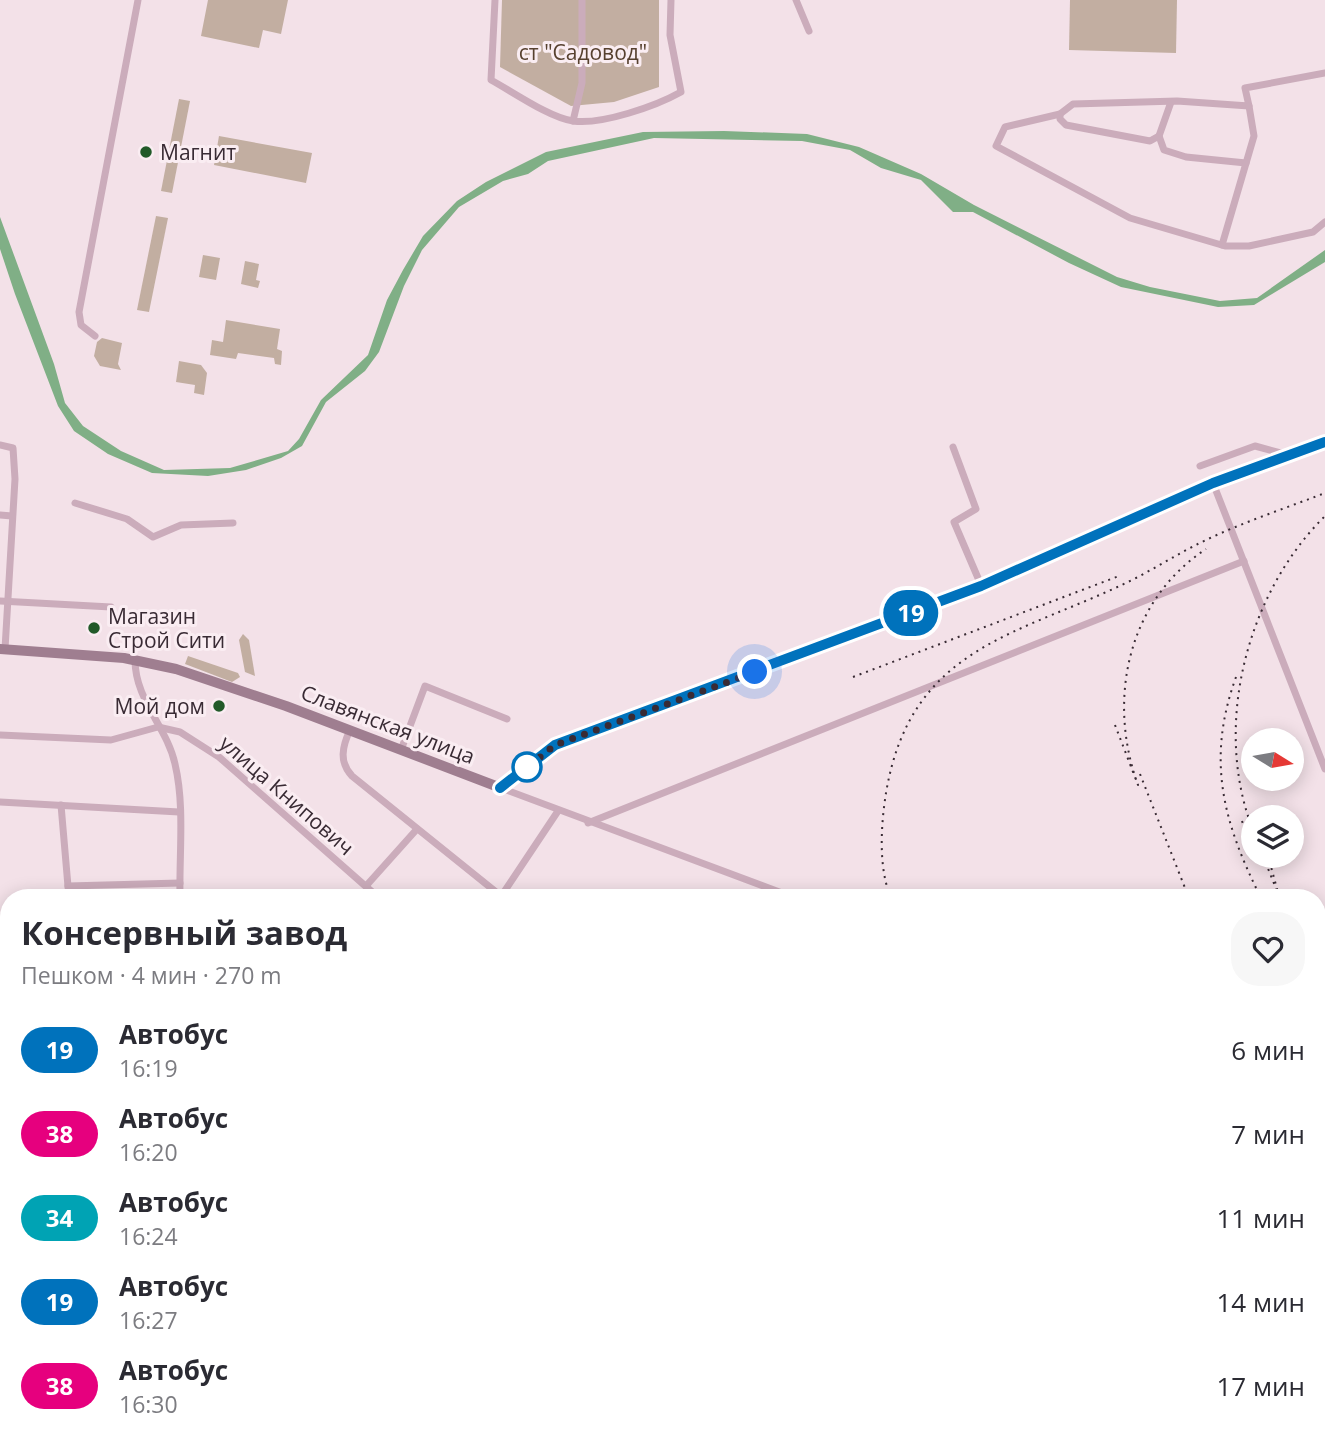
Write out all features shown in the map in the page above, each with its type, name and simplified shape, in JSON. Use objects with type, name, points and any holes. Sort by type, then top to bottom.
[{"type":"main road","points":[[500,788],[555,745],[981,586],[1213,483],[1325,442]]},
{"type":"main road","name":"Славянская улица","points":[[2,649],[135,660],[176,669],[349,730],[500,788]]},
{"type":"street","points":[[95,336],[81,325],[79,312],[138,0]]},
{"type":"street","points":[[495,0],[491,80],[573,121],[595,121],[667,100],[681,92],[670,35],[671,0]]},
{"type":"street","points":[[573,121],[582,83],[582,0]]},
{"type":"street","points":[[796,0],[809,31]]},
{"type":"street","points":[[1222,245],[1254,136],[1245,88],[1325,73]]},
{"type":"street","points":[[1249,106],[1171,102],[1073,104],[1060,114],[1005,127],[996,146],[1130,218],[1222,245],[1249,246],[1313,232],[1325,222]]},
{"type":"street","points":[[1171,102],[1159,136],[1164,150],[1186,157],[1246,163]]},
{"type":"street","points":[[1060,114],[1060,119],[1066,125],[1150,141],[1159,136]]},
{"type":"street","points":[[0,445],[12,448],[15,479],[2,649]]},
{"type":"street","points":[[1200,466],[1255,446],[1289,455]]},
{"type":"street","points":[[953,447],[976,509],[954,522],[981,586]]},
{"type":"street","points":[[1213,483],[1325,769]]},
{"type":"street","points":[[75,503],[127,519],[153,537],[181,525],[233,523]]},
{"type":"street","points":[[0,515],[12,516]]},
{"type":"street","points":[[588,822],[1244,561]]},
{"type":"street","points":[[4,601],[111,607]]},
{"type":"street","points":[[135,660],[139,688],[175,762],[180,889]]},
{"type":"street","points":[[401,750],[425,686],[507,719]]},
{"type":"street","points":[[0,735],[111,740],[158,727]]},
{"type":"street","name":"улица Книпович","points":[[158,727],[180,732],[219,757],[369,889]]},
{"type":"street","points":[[349,730],[343,766],[490,889]]},
{"type":"street","name":"Славянская улица","points":[[500,788],[771,889]]},
{"type":"street","points":[[0,802],[179,812]]},
{"type":"street","points":[[61,805],[68,889]]},
{"type":"street","points":[[505,889],[558,811]]},
{"type":"street","points":[[366,886],[417,829]]},
{"type":"street","points":[[68,886],[180,883]]},
{"type":"green space","points":[[208,0],[288,0],[281,34],[263,30],[259,48],[201,36]]},
{"type":"green space","name":"ст \"Садовод\"","points":[[502,0],[659,0],[659,87],[614,102],[571,106],[500,67]]},
{"type":"green space","points":[[1070,0],[1177,0],[1176,53],[1069,50]]},
{"type":"green space","points":[[179,99],[190,101],[172,193],[161,191]]},
{"type":"green space","points":[[219,136],[312,153],[306,183],[214,165]]},
{"type":"green space","points":[[156,216],[168,218],[149,312],[137,310]]},
{"type":"green space","points":[[203,255],[220,258],[216,280],[199,277]]},
{"type":"green space","points":[[245,261],[259,264],[256,280],[260,281],[258,288],[241,284]]},
{"type":"green space","points":[[226,320],[280,329],[277,349],[282,351],[281,365],[275,364],[274,358],[238,353],[236,359],[210,355],[212,340],[223,342]]},
{"type":"green space","points":[[102,338],[122,343],[118,364],[121,370],[100,366],[94,356],[97,342]]},
{"type":"green space","points":[[179,361],[201,365],[207,373],[204,395],[194,393],[195,385],[176,382]]},
{"type":"green space","points":[[243,634],[249,640],[255,676],[245,672],[239,640]]},
{"type":"green space","points":[[188,656],[238,673],[240,677],[232,682],[185,664]]},
{"type":"shaded area","points":[[643,132],[807,134],[859,147],[921,174],[974,205],[1117,277],[1150,287],[1220,301],[1257,298],[1325,250],[1325,262],[1254,305],[1218,307],[1121,287],[973,212],[953,212],[921,180],[881,168],[850,150],[802,141],[654,138],[548,161],[528,174],[503,181],[459,207],[422,250],[404,286],[379,352],[365,371],[326,402],[302,446],[281,458],[246,470],[208,476],[152,473],[108,454],[74,431],[58,406],[0,249],[0,217],[54,364],[65,403],[83,426],[121,451],[164,470],[230,468],[288,451],[299,439],[321,400],[368,355],[387,300],[403,270],[423,236],[457,201],[486,182],[546,152]]},
{"type":"railway","points":[[888,889],[882,860],[883,818],[886,793],[899,743],[920,704],[946,674],[978,651],[1014,632],[1136,578],[1224,532],[1325,493]]},
{"type":"railway","points":[[1246,805],[1236,748],[1237,705],[1244,663],[1257,622],[1275,583],[1298,547],[1325,516]]},
{"type":"railway","points":[[1115,725],[1138,785],[1124,720],[1125,687],[1131,655],[1142,624],[1158,596],[1179,571],[1206,549]]},
{"type":"railway","points":[[853,677],[1119,576]]},
{"type":"railway","points":[[1236,677],[1222,736],[1223,790],[1228,817],[1257,889]]},
{"type":"railway","points":[[1140,774],[1185,889]]},
{"type":"railway","points":[[1268,868],[1276,889]]},
{"type":"railway","points":[[1271,868],[1277,889]]},
{"type":"bus line","name":"19","points":[[500,788],[555,745],[981,586],[1041,562],[1213,483],[1325,442]]},
{"type":"place","name":"Магнит","points":[[146,152]]},
{"type":"place","name":"Магазин Строй Сити","points":[[94,628]]},
{"type":"place","name":"Мой дом","points":[[219,706]]},
{"type":"route","points":[[527,767],[519,774],[555,745],[755,672]]}]
